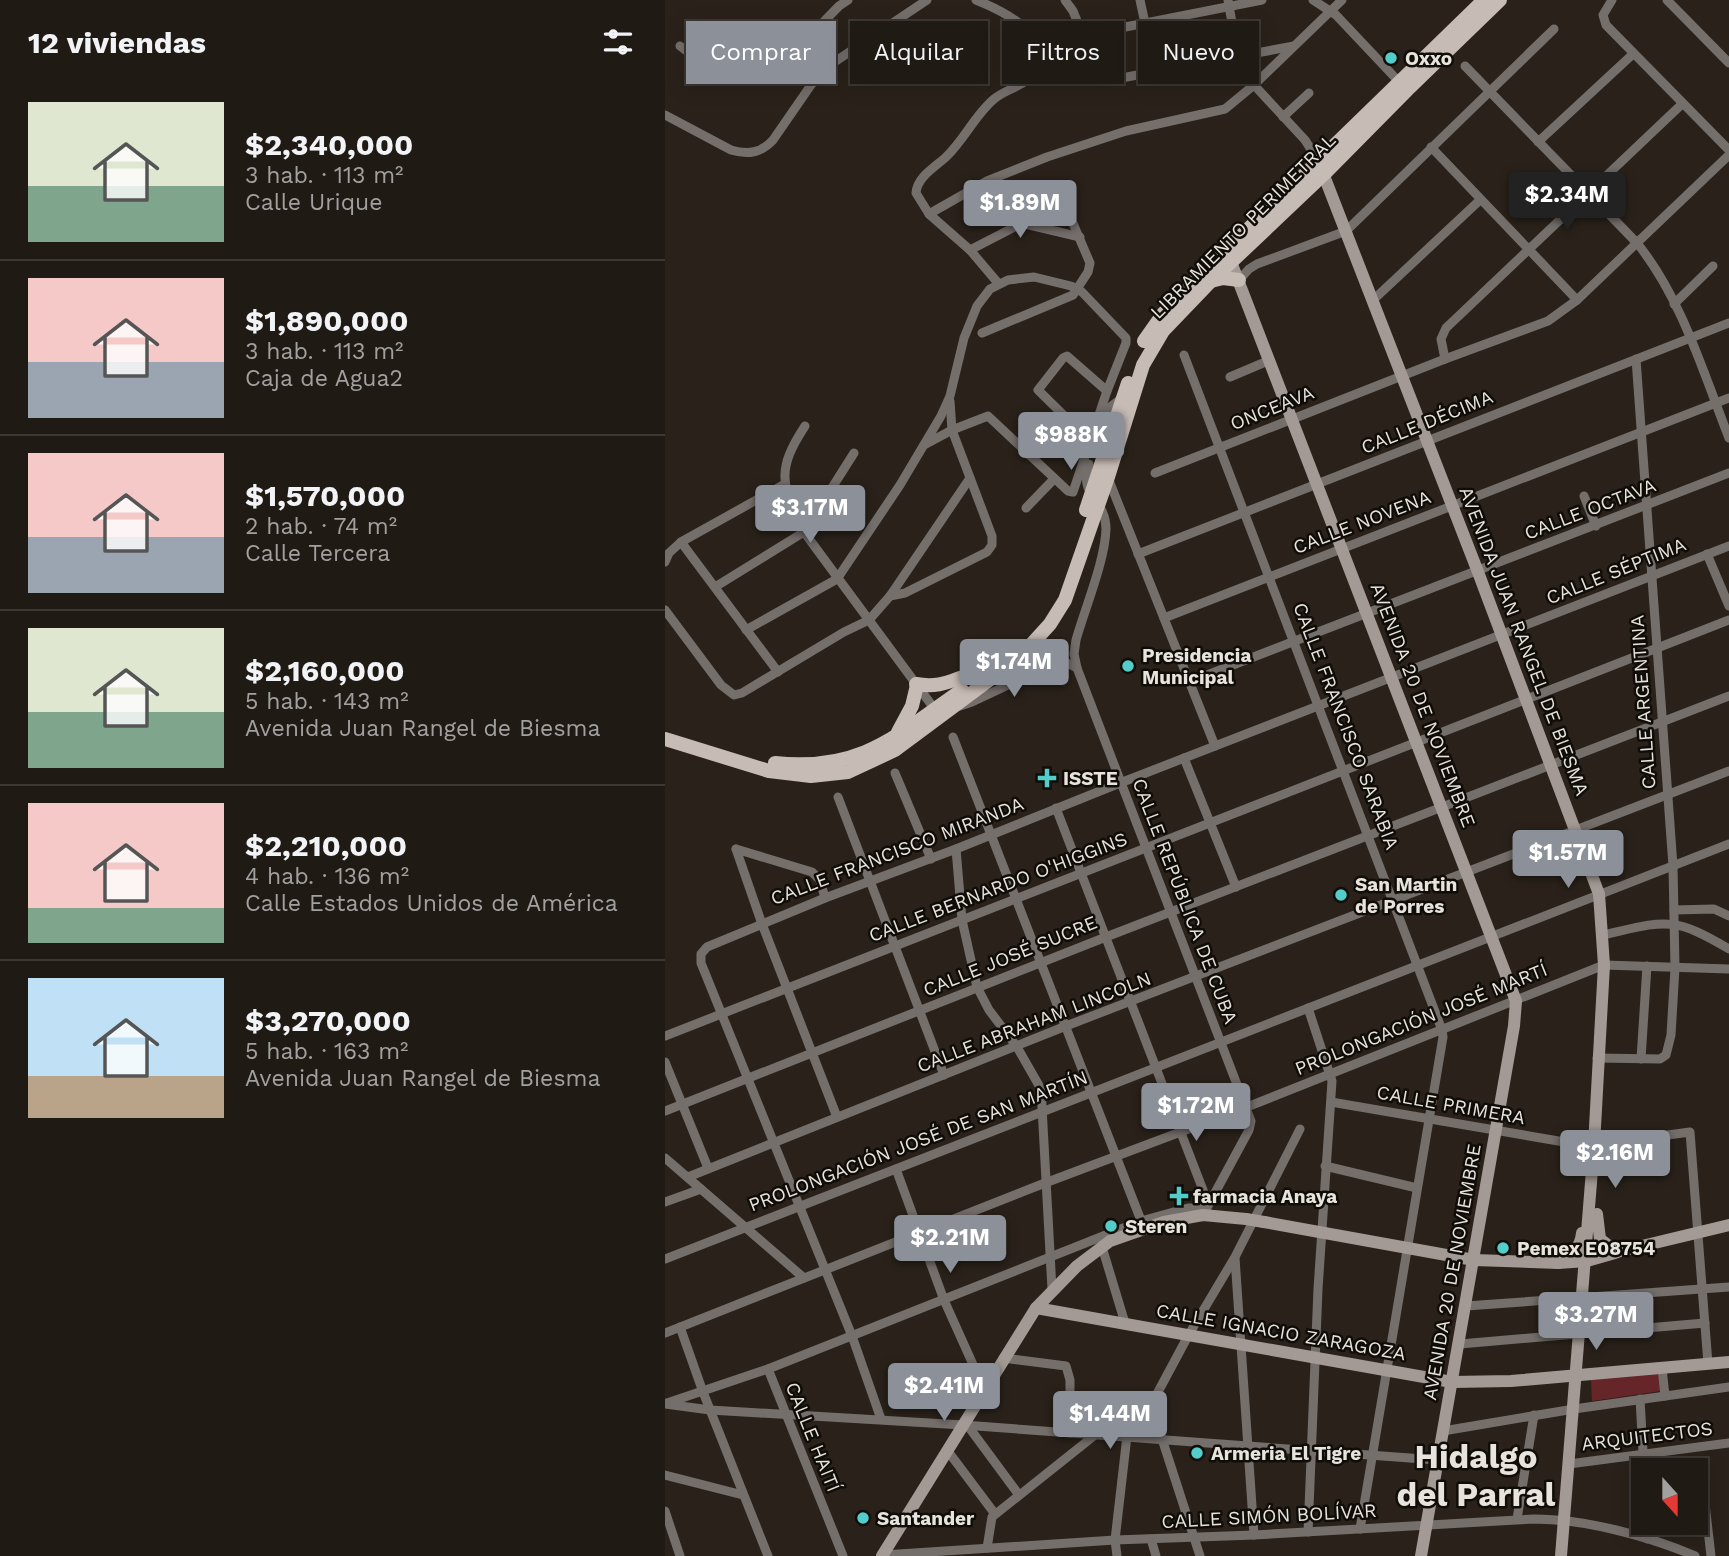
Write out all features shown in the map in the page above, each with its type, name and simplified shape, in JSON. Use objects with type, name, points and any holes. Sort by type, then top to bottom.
[{"type":"main road","name":"LIBRAMIENTO PERIMETRAL","points":[[1105,471],[1122,398],[1139,351],[1157,322],[1322,168],[1484,0]]},
{"type":"main road","name":"LIBRAMIENTO PERIMETRAL","points":[[1403,86],[1500,0]]},
{"type":"main road","name":"LIBRAMIENTO PERIMETRAL","points":[[665,739],[769,771],[795,775],[848,772],[876,760],[990,671],[1020,645],[1050,608],[1095,500],[1149,351],[1172,319],[1210,282],[1229,256]]},
{"type":"main road","points":[[1210,282],[1223,278],[1239,280]]},
{"type":"main road","name":"LIBRAMIENTO PERIMETRAL","points":[[665,730],[770,763],[823,765],[847,760],[873,750],[955,706],[1020,657],[1054,618],[1073,582],[1095,500]]},
{"type":"main road","points":[[896,737],[912,706],[916,685],[939,686],[968,673],[990,671]]},
{"type":"street","points":[[680,46],[725,78],[759,80],[781,66],[848,0]]},
{"type":"street","points":[[665,116],[731,150],[742,153],[766,148],[801,98],[830,65],[927,0]]},
{"type":"street","points":[[976,0],[999,9],[1027,29],[1039,50],[1039,61],[1029,79],[993,100],[959,143],[918,182],[916,189],[918,199],[929,214],[969,250],[998,283]]},
{"type":"street","points":[[1065,0],[1073,11],[1099,75],[1105,81],[1138,75]]},
{"type":"street","points":[[1140,0],[1145,21]]},
{"type":"street","points":[[1153,21],[1228,3],[1262,0]]},
{"type":"street","points":[[1313,0],[1332,11],[1403,86]]},
{"type":"street","points":[[929,214],[987,181],[1047,157],[1125,131],[1225,109],[1296,46],[1342,0]]},
{"type":"street","points":[[1612,0],[1604,13],[1603,21],[1729,152]]},
{"type":"street","points":[[1667,0],[1729,63]]},
{"type":"street","points":[[1228,3],[1232,21]]},
{"type":"street","points":[[1239,280],[1257,264],[1346,231],[1554,29]]},
{"type":"street","points":[[1259,53],[1296,46]]},
{"type":"street","points":[[1538,142],[1633,54]]},
{"type":"street","points":[[1465,66],[1637,243],[1655,266],[1674,303],[1729,438]]},
{"type":"street","points":[[1254,85],[1312,149],[1322,168]]},
{"type":"street","points":[[1283,117],[1309,93]]},
{"type":"street","points":[[1445,359],[1441,339],[1446,328],[1682,104]]},
{"type":"street","points":[[1431,147],[1577,300]]},
{"type":"street","name":"ONCEAVA","points":[[1155,474],[1548,321],[1577,300],[1729,152]]},
{"type":"street","name":"AVENIDA JUAN RANGEL DE BIESMA","points":[[1322,168],[1552,764],[1599,894],[1604,965],[1594,1145],[1561,1556]]},
{"type":"street","points":[[1372,301],[1480,200]]},
{"type":"street","points":[[969,250],[1021,223],[1066,207],[1090,263],[1078,289],[1066,299],[982,333]]},
{"type":"street","points":[[1021,223],[1080,237]]},
{"type":"street","name":"AVENIDA 20 DE NOVIEMBRE","points":[[1229,256],[1516,1001],[1467,1306],[1421,1556]]},
{"type":"street","points":[[1674,303],[1713,266]]},
{"type":"street","points":[[890,596],[926,584],[981,556],[991,548],[992,536],[952,430],[950,396],[958,356],[977,306],[998,283],[1034,277],[1051,279],[1078,289],[1124,335],[1126,340],[1107,391],[1093,443]]},
{"type":"street","name":"CALLE DÉCIMA","points":[[1138,554],[1729,323]]},
{"type":"street","name":"CALLE FRANCISCO SARABIA","points":[[1184,355],[1443,1030],[1360,1529]]},
{"type":"street","points":[[1093,443],[1038,391],[1067,356],[1107,391]]},
{"type":"street","name":"CALLE ARGENTINA","points":[[1597,1058],[1661,1059],[1667,1052],[1671,1035],[1675,968],[1673,866],[1636,359]]},
{"type":"street","points":[[1230,377],[1270,360]]},
{"type":"street","points":[[746,630],[837,579],[924,445],[950,396]]},
{"type":"street","points":[[924,445],[952,430],[988,416],[1071,492],[1107,412],[1122,398]]},
{"type":"street","name":"CALLE NOVENA","points":[[1164,618],[1729,398]]},
{"type":"street","points":[[1030,455],[1067,420]]},
{"type":"street","points":[[805,426],[785,465],[785,484],[804,532],[938,713]]},
{"type":"street","name":"CALLE REPÚBLICA DE CUBA","points":[[1093,443],[1086,478],[1105,518],[1105,538],[1076,640],[1074,654],[1077,668],[1247,1107]]},
{"type":"street","points":[[715,587],[804,532],[854,453]]},
{"type":"street","points":[[1105,471],[1215,746]]},
{"type":"street","name":"CALLE OCTAVA","points":[[1189,682],[1729,473]]},
{"type":"street","points":[[665,610],[721,685],[734,695],[742,693],[869,621],[890,596],[971,478]]},
{"type":"street","points":[[1026,508],[1054,479]]},
{"type":"street","points":[[665,562],[669,553],[681,541],[785,484]]},
{"type":"street","points":[[1584,496],[1595,526]]},
{"type":"street","points":[[681,541],[778,672]]},
{"type":"street","name":"CALLE SÉPTIMA","points":[[1319,706],[1729,546]]},
{"type":"street","points":[[1707,554],[1729,606]]},
{"type":"street","name":"CALLE BERNARDO O'HIGGINS","points":[[665,1036],[1729,621]]},
{"type":"street","points":[[955,706],[972,702],[1052,664],[1065,662],[1077,668]]},
{"type":"street","name":"CALLE JOSÉ SUCRE","points":[[665,1111],[977,987],[1729,696]]},
{"type":"street","name":"CALLE FRANCISCO MIRANDA","points":[[722,1013],[704,968],[701,954],[707,947],[824,898],[957,849],[1319,706]]},
{"type":"street","points":[[953,737],[1143,1224]]},
{"type":"street","points":[[1184,758],[1236,887]]},
{"type":"street","name":"CALLE ABRAHAM LINCOLN","points":[[688,1177],[1066,1026],[1729,771]]},
{"type":"street","points":[[895,773],[931,859]]},
{"type":"street","points":[[838,797],[868,882],[944,1075]]},
{"type":"street","points":[[1056,808],[1182,1132],[1206,1209]]},
{"type":"street","name":"PROLONGACIÓN JOSÉ DE SAN MARTÍN","points":[[665,1259],[1729,844]]},
{"type":"street","points":[[824,898],[820,880],[812,872],[736,849],[761,924],[837,1117]]},
{"type":"street","points":[[957,849],[962,920],[977,987],[1041,1089],[1052,1289]]},
{"type":"street","points":[[1674,910],[1714,909],[1729,916]]},
{"type":"street","points":[[1603,935],[1653,924],[1675,923],[1696,930],[1729,949]]},
{"type":"street","name":"PROLONGACIÓN JOSÉ MARTÍ","points":[[665,1333],[1045,1183],[1118,1158],[1604,965],[1729,969]]},
{"type":"street","points":[[1641,1059],[1647,966]]},
{"type":"street","points":[[1308,1008],[1331,1074],[1309,1450],[1308,1532]]},
{"type":"street","points":[[722,1013],[772,1143],[852,1336],[881,1419]]},
{"type":"street","points":[[665,1062],[708,1168]]},
{"type":"street","name":"CALLE PRIMERA","points":[[1331,1102],[1577,1144],[1594,1145],[1690,1132],[1698,1232]]},
{"type":"street","points":[[1206,1209],[1249,1130],[1251,1121],[1247,1107]]},
{"type":"street","points":[[1117,1556],[1115,1540],[1127,1436],[1150,1405],[1235,1257],[1300,1129]]},
{"type":"street","points":[[1537,1264],[1569,1255],[1580,1245],[1586,1158],[1594,1145],[1599,1158],[1597,1234],[1604,1243],[1620,1251]]},
{"type":"street","points":[[665,1158],[804,1278]]},
{"type":"street","points":[[1325,1166],[1417,1188]]},
{"type":"street","points":[[895,1169],[944,1300],[984,1389]]},
{"type":"street","points":[[665,1202],[701,1189]]},
{"type":"street","points":[[665,1404],[768,1369],[1051,1256],[1143,1224],[1206,1209],[1245,1219],[1407,1249],[1474,1260],[1537,1264],[1587,1261],[1729,1225]]},
{"type":"street","points":[[882,1555],[1036,1308],[1077,1265],[1143,1224]]},
{"type":"street","points":[[1698,1232],[1708,1364]]},
{"type":"street","points":[[1102,1247],[1125,1323]]},
{"type":"street","points":[[1235,1257],[1254,1535]]},
{"type":"street","points":[[1467,1306],[1729,1287]]},
{"type":"street","name":"CALLE IGNACIO ZARAGOZA","points":[[1036,1308],[1452,1382],[1479,1383],[1729,1362]]},
{"type":"street","points":[[1460,1344],[1705,1323]]},
{"type":"street","points":[[680,1327],[768,1556]]},
{"type":"street","points":[[1003,1358],[1063,1364],[1068,1368],[1070,1433]]},
{"type":"street","points":[[1662,1368],[1665,1396]]},
{"type":"street","name":"CALLE HAITÍ","points":[[768,1369],[843,1556]]},
{"type":"street","points":[[1443,1431],[1729,1387]]},
{"type":"street","points":[[1640,1399],[1643,1458]]},
{"type":"street","points":[[665,1404],[710,1410],[1160,1438],[1437,1460]]},
{"type":"street","points":[[1150,1405],[1200,1556]]},
{"type":"street","points":[[1517,1519],[1534,1415]]},
{"type":"street","points":[[965,1425],[1019,1495]]},
{"type":"street","points":[[987,1548],[990,1522],[995,1514],[1095,1435]]},
{"type":"street","name":"ARQUITECTOS","points":[[1569,1464],[1729,1443]]},
{"type":"street","points":[[947,1450],[995,1514]]},
{"type":"street","points":[[665,1475],[743,1495]]},
{"type":"street","points":[[665,1511],[680,1556]]},
{"type":"street","name":"CALLE SIMÓN BOLÍVAR","points":[[882,1555],[943,1554],[987,1548],[1115,1540],[1254,1535],[1517,1519],[1565,1520],[1647,1539],[1695,1556]]},
{"type":"street","points":[[1708,1530],[1711,1556]]},
{"type":"street","points":[[1647,1535],[1647,1539]]},
{"type":"street","points":[[1151,1539],[1156,1556]]},
{"type":"shaded area","points":[[1659,1372],[1661,1391],[1592,1401],[1591,1378]]},
{"type":"place","name":"Oxxo","points":[[1391,58]]},
{"type":"place","name":"Presidencia Municipal","points":[[1128,666]]},
{"type":"place","name":"ISSTE","points":[[1047,778]]},
{"type":"place","name":"San Martin de Porres","points":[[1341,895]]},
{"type":"place","name":"farmacia Anaya","points":[[1179,1196]]},
{"type":"place","name":"Steren","points":[[1111,1226]]},
{"type":"place","name":"Pemex E08754","points":[[1503,1248]]},
{"type":"place","name":"Armeria El Tigre","points":[[1197,1453]]},
{"type":"place","name":"Santander","points":[[863,1518]]},
{"type":"district","name":"Hidalgo del Parral","points":[[1476,1475]]}]
